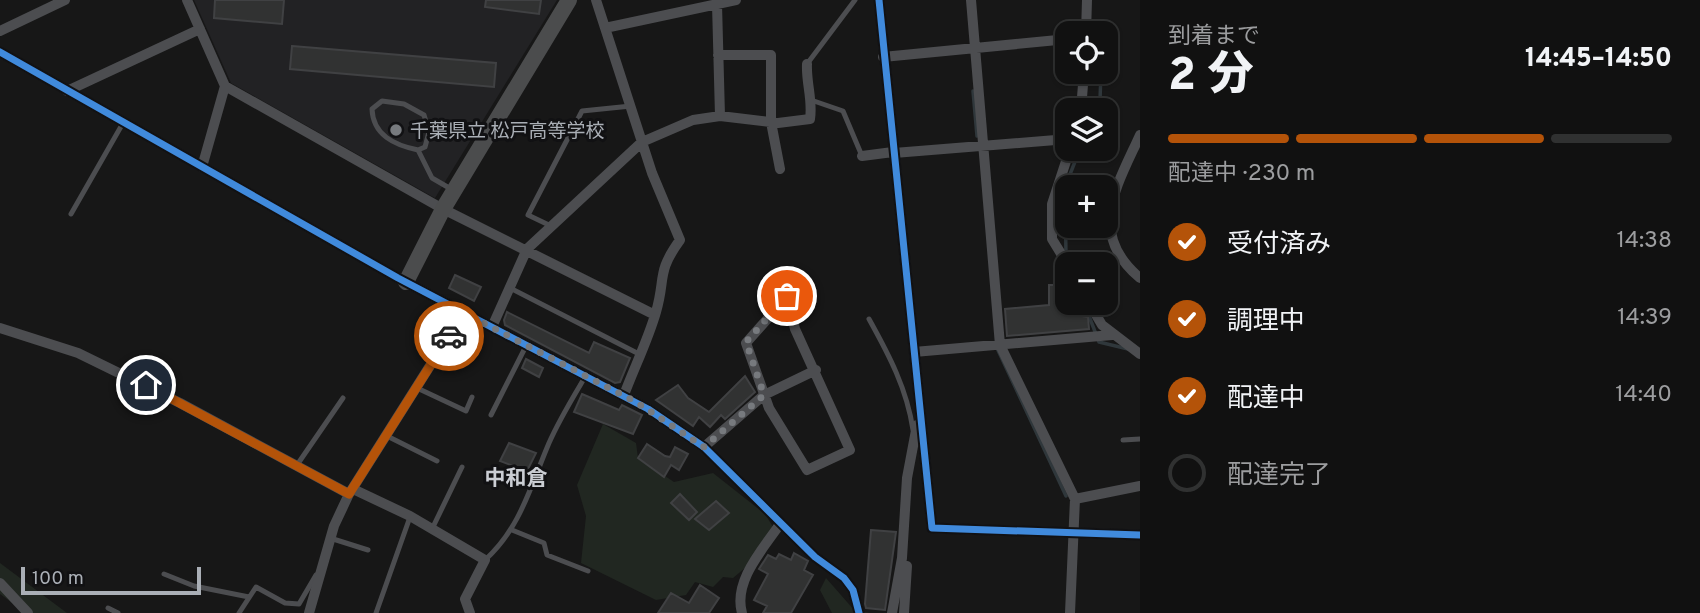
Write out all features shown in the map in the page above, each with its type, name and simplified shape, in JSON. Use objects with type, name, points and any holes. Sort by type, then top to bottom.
[{"type":"street","points":[[0,31],[65,0]]},
{"type":"street","points":[[187,0],[225,86],[443,209],[655,315]]},
{"type":"street","points":[[406,282],[443,209],[569,0]]},
{"type":"street","points":[[596,0],[662,201],[680,240],[666,260],[660,277],[655,315],[624,395]]},
{"type":"street","points":[[606,29],[736,0]]},
{"type":"street","points":[[878,0],[932,528],[1140,535]]},
{"type":"street","points":[[971,0],[1000,345],[1075,499],[1070,613]]},
{"type":"street","points":[[1086,21],[1087,0]]},
{"type":"street","points":[[717,4],[720,116]]},
{"type":"street","points":[[67,91],[200,29]]},
{"type":"street","points":[[883,57],[1055,40]]},
{"type":"street","points":[[0,52],[406,282],[624,395],[704,447],[815,557],[844,578],[853,590],[859,613]]},
{"type":"street","points":[[718,55],[771,55],[771,122],[780,169]]},
{"type":"street","points":[[492,327],[507,287],[527,249],[642,142],[693,120],[720,116],[771,122],[810,119],[807,64]]},
{"type":"street","points":[[202,167],[225,86]]},
{"type":"street","points":[[1140,135],[1114,192],[1108,220],[1114,245],[1140,278]]},
{"type":"street","points":[[862,156],[1055,140]]},
{"type":"street","points":[[1060,252],[1052,239],[1052,204],[1066,161]]},
{"type":"street","points":[[791,292],[795,329],[816,370],[850,450],[807,470],[764,395],[746,342],[791,292]]},
{"type":"street","points":[[309,613],[330,538],[351,492],[464,313]]},
{"type":"street","points":[[1096,315],[1112,335],[1140,354]]},
{"type":"street","points":[[0,328],[78,353],[351,492],[410,516],[485,560],[465,599],[470,613]]},
{"type":"street","points":[[914,352],[1112,335]]},
{"type":"street","points":[[704,447],[764,395],[816,370]]},
{"type":"street","points":[[892,613],[904,542],[907,478],[920,412]]},
{"type":"street","points":[[1075,499],[1140,486]]},
{"type":"street","points":[[742,613],[739,604],[747,575],[780,524]]},
{"type":"street","points":[[904,542],[907,567],[904,613]]},
{"type":"street","points":[[0,583],[28,613]]},
{"type":"lane","points":[[807,64],[855,0]]},
{"type":"lane","points":[[811,100],[843,111],[862,156]]},
{"type":"lane","points":[[382,102],[404,104],[424,115],[429,132],[425,147],[418,150],[402,147],[383,136],[372,121],[372,108],[382,102]]},
{"type":"lane","points":[[551,226],[528,215],[582,111],[631,106]]},
{"type":"lane","points":[[71,214],[123,123]]},
{"type":"lane","points":[[418,150],[432,178],[454,191]]},
{"type":"lane","points":[[507,287],[639,354]]},
{"type":"lane","points":[[869,319],[893,363],[905,394],[914,440]]},
{"type":"lane","points":[[491,415],[527,345]]},
{"type":"lane","points":[[485,560],[512,530],[561,417],[586,375]]},
{"type":"lane","points":[[417,388],[466,411],[472,397]]},
{"type":"lane","points":[[297,465],[343,398]]},
{"type":"lane","points":[[387,436],[437,461]]},
{"type":"lane","points":[[1124,440],[1140,439]]},
{"type":"lane","points":[[432,528],[462,467]]},
{"type":"lane","points":[[376,613],[410,516]]},
{"type":"lane","points":[[512,530],[544,543],[547,555],[588,571]]},
{"type":"lane","points":[[330,538],[368,550]]},
{"type":"lane","points":[[239,613],[256,587],[285,603],[299,604],[320,568]]},
{"type":"lane","points":[[164,574],[194,586],[249,597]]},
{"type":"lane","points":[[108,608],[118,613]]},
{"type":"shaded area","name":"千葉県立 松戸高等学校","points":[[194,0],[557,0],[435,198],[231,83]]},
{"type":"shaded area","points":[[603,424],[636,443],[638,458],[674,482],[713,473],[765,514],[773,527],[745,568],[733,578],[723,577],[713,587],[695,582],[686,595],[656,600],[581,563],[586,516],[577,485]]},
{"type":"shaded area","points":[[0,563],[67,613],[26,613],[0,594]]},
{"type":"shaded area","points":[[826,578],[855,611],[871,613],[832,613],[820,590]]},
{"type":"building","points":[[215,0],[284,0],[282,24],[214,18]]},
{"type":"building","points":[[486,0],[541,0],[539,14],[485,7]]},
{"type":"building","points":[[292,46],[496,63],[494,87],[290,69]]},
{"type":"building","points":[[455,275],[481,287],[474,301],[449,288]]},
{"type":"building","points":[[1049,285],[1055,285],[1055,315],[1088,317],[1089,329],[1007,336],[1005,309],[1049,305]]},
{"type":"building","points":[[507,312],[589,353],[594,342],[630,358],[620,382],[615,383],[505,325]]},
{"type":"building","points":[[526,359],[543,368],[539,377],[522,368]]},
{"type":"building","points":[[745,376],[755,392],[725,419],[721,415],[710,427],[699,417],[693,426],[656,400],[678,385],[688,398],[709,412]]},
{"type":"building","points":[[582,394],[619,410],[622,405],[642,415],[633,434],[574,412]]},
{"type":"building","points":[[509,443],[536,453],[527,471],[500,461]]},
{"type":"building","points":[[647,444],[665,456],[670,457],[675,447],[688,454],[679,470],[671,465],[664,477],[638,458]]},
{"type":"building","points":[[680,494],[697,512],[689,520],[671,503]]},
{"type":"building","points":[[716,501],[729,513],[709,530],[695,519]]},
{"type":"building","points":[[871,530],[896,532],[885,610],[866,608],[865,604]]},
{"type":"building","points":[[794,553],[808,561],[804,570],[813,575],[791,613],[763,613],[767,606],[754,600],[768,574],[759,569],[768,555],[776,559],[779,554],[791,560]]},
{"type":"building","points":[[700,585],[719,598],[709,613],[658,613],[671,593],[689,603]]},
{"type":"waterway","points":[[1100,98],[1101,84]]},
{"type":"waterway","points":[[973,91],[977,136]]},
{"type":"waterway","points":[[1066,252],[1065,187],[1075,161]]},
{"type":"waterway","points":[[1089,315],[1099,342],[1128,349]]},
{"type":"waterway","points":[[996,346],[1066,496]]},
{"type":"cycle path","points":[[879,0],[932,528],[1140,535]]},
{"type":"cycle path","points":[[0,52],[398,278],[648,409],[704,447],[815,557],[844,578],[853,590],[859,613]]},
{"type":"way so far","points":[[449,336],[464,313],[636,402],[704,447],[764,395],[746,342],[787,296]]},
{"type":"place","name":"千葉県立 松戸高等学校","points":[[396,130]]},
{"type":"district","name":"中和倉","points":[[516,478]]},
{"type":"route","points":[[146,385],[349,494],[449,336]]}]
